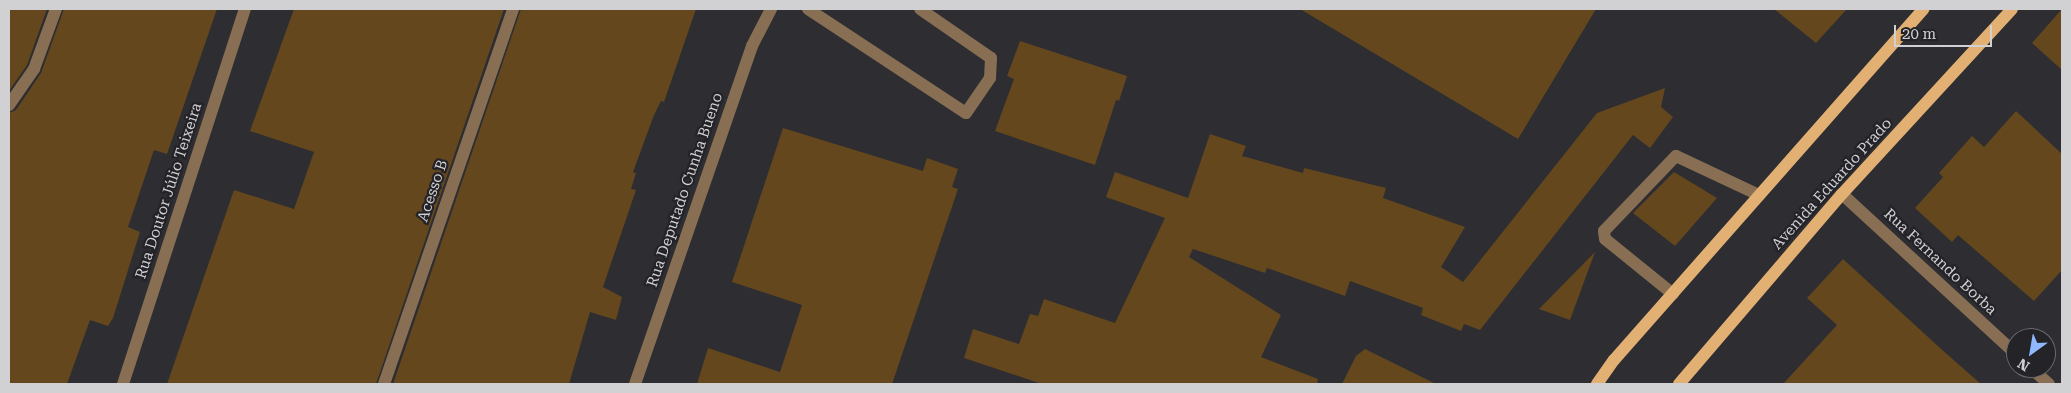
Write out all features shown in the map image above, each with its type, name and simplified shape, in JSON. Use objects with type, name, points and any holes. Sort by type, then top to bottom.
[{"type":"main road","points":[[1597,384],[1759,195],[1923,9]]},
{"type":"main road","name":"Avenida Eduardo Prado","points":[[1679,384],[1842,194],[2012,9]]},
{"type":"street","points":[[9,104],[34,69],[56,9]]},
{"type":"street","name":"Rua Doutor Júlio Teixeira","points":[[123,384],[245,9]]},
{"type":"street","name":"Acesso B","points":[[384,384],[513,9]]},
{"type":"street","name":"Rua Deputado Cunha Bueno","points":[[635,384],[752,46],[771,9]]},
{"type":"street","points":[[808,9],[966,113],[990,78],[991,58],[920,9]]},
{"type":"street","points":[[1673,294],[1604,239],[1604,231],[1676,156],[1759,195]]},
{"type":"street","name":"Rua Fernando Borba","points":[[1842,194],[2006,345]]},
{"type":"building","points":[[9,9],[47,9],[27,65],[9,91]]},
{"type":"building","points":[[64,9],[217,9],[167,154],[154,150],[128,227],[140,232],[113,318],[108,326],[90,320],[67,384],[9,384],[9,113],[16,110],[41,73]]},
{"type":"building","points":[[294,9],[504,9],[376,384],[167,384],[234,190],[294,209],[314,152],[250,131]]},
{"type":"building","points":[[521,9],[696,9],[664,102],[661,101],[654,115],[633,172],[636,173],[631,189],[636,190],[603,287],[622,297],[616,320],[590,312],[569,384],[393,384]]},
{"type":"building","points":[[1300,9],[1596,9],[1518,139]]},
{"type":"building","points":[[1774,9],[1847,9],[1816,43]]},
{"type":"building","points":[[2062,9],[2062,70],[2032,43]]},
{"type":"building","points":[[1020,41],[1127,76],[1119,101],[1116,100],[1095,165],[995,131],[1014,79],[1007,76]]},
{"type":"building","points":[[1665,88],[1661,107],[1673,117],[1650,148],[1633,135],[1480,330],[1464,324],[1461,331],[1421,315],[1423,308],[1350,281],[1345,296],[1267,268],[1265,273],[1193,249],[1189,257],[1281,315],[1261,357],[1318,379],[1317,384],[1042,384],[964,358],[973,329],[1019,344],[1030,314],[1038,316],[1044,299],[1115,323],[1165,218],[1106,197],[1115,172],[1188,198],[1210,134],[1246,146],[1242,156],[1303,173],[1304,168],[1386,188],[1383,198],[1465,227],[1441,267],[1463,282],[1597,113]]},
{"type":"building","points":[[2016,111],[2062,154],[2062,270],[2034,301],[1958,235],[1952,242],[1915,208],[1943,177],[1939,173],[1972,136],[1984,147]]},
{"type":"building","points":[[783,128],[923,171],[927,158],[958,169],[952,187],[958,189],[892,384],[697,384],[708,348],[780,372],[802,305],[732,282]]},
{"type":"building","points":[[1674,172],[1717,198],[1675,246],[1633,213]]},
{"type":"building","points":[[1595,252],[1570,320],[1539,309]]},
{"type":"building","points":[[1843,259],[1981,384],[1783,384],[1837,325],[1807,298]]},
{"type":"building","points":[[1365,349],[1436,384],[1342,384],[1356,356]]}]
